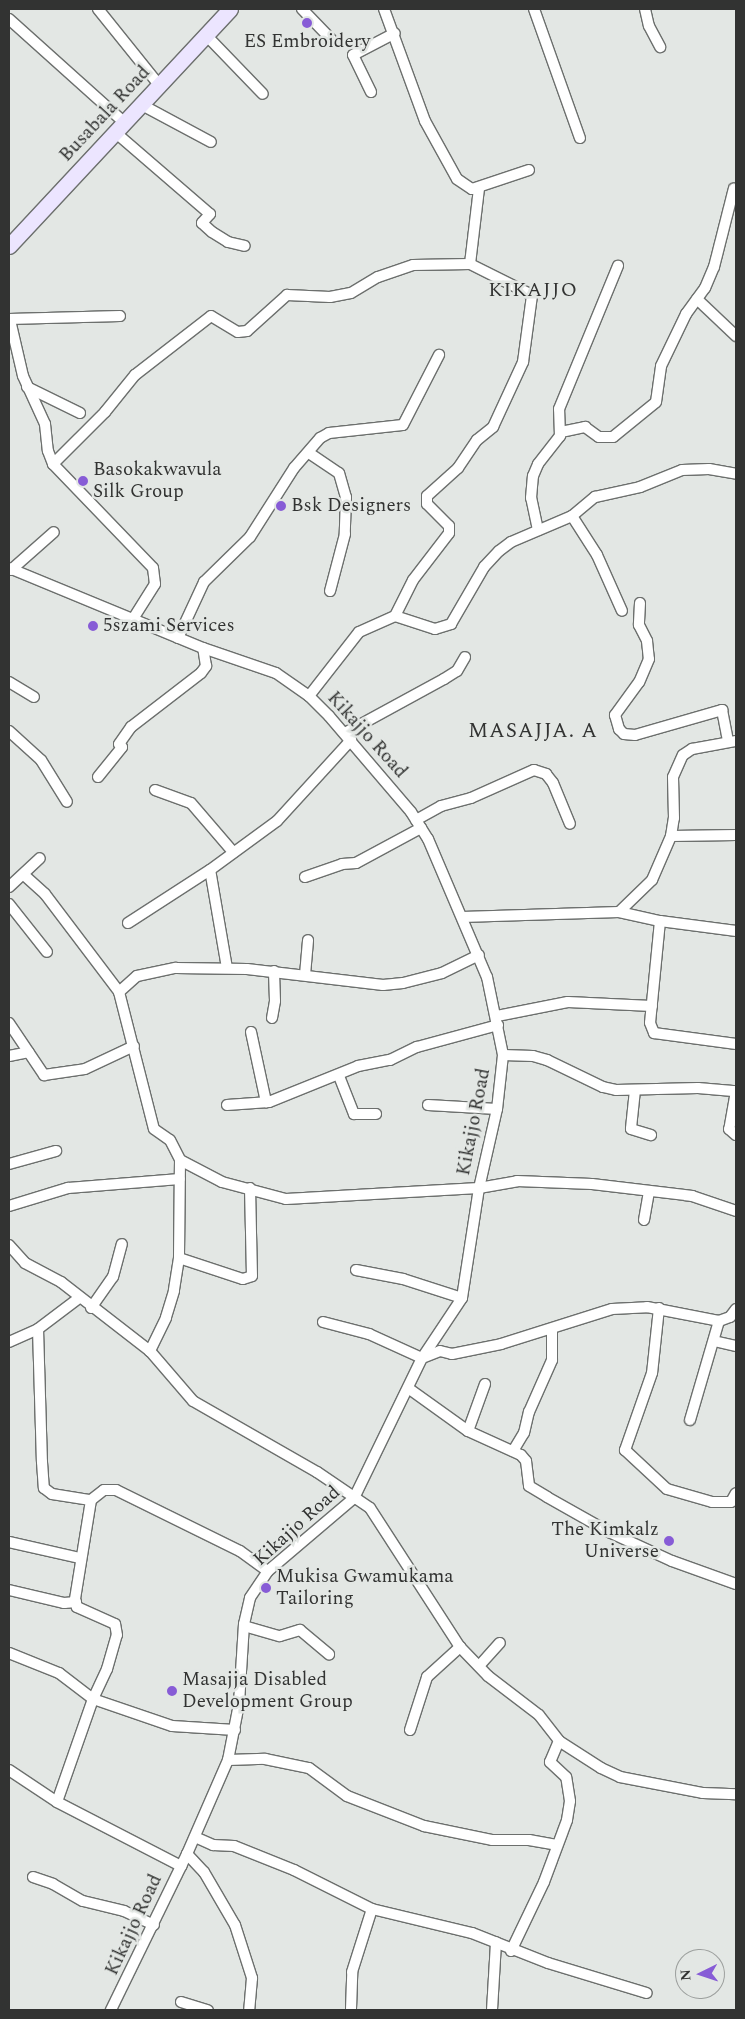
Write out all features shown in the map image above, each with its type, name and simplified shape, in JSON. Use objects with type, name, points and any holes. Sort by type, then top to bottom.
[{"type":"street","points":[[98,9],[160,86]]},
{"type":"street","name":"Busabala Road","points":[[9,246],[230,9]]},
{"type":"street","points":[[302,9],[331,38]]},
{"type":"street","points":[[384,9],[395,33],[425,121],[464,187],[479,188],[529,170]]},
{"type":"street","points":[[534,9],[580,138]]},
{"type":"street","points":[[645,9],[649,26],[660,47]]},
{"type":"street","points":[[9,19],[210,214],[202,223],[228,242],[245,246]]},
{"type":"street","points":[[371,92],[353,55],[395,33]]},
{"type":"street","points":[[205,34],[263,94]]},
{"type":"street","points":[[142,105],[211,142]]},
{"type":"street","points":[[470,264],[479,188]]},
{"type":"street","points":[[561,432],[585,427],[599,437],[612,437],[642,416],[656,402],[661,366],[686,314],[697,300],[714,267],[734,188]]},
{"type":"street","points":[[53,464],[105,412],[135,375],[211,316],[238,332],[247,331],[288,295],[312,298],[351,293],[378,277],[412,265],[470,264],[532,295],[526,348],[493,427],[477,440],[458,468],[428,496],[430,509],[450,529],[413,580],[395,616],[359,632],[309,696]]},
{"type":"street","points":[[538,530],[531,498],[533,476],[561,432],[559,409],[618,266]]},
{"type":"street","points":[[697,300],[736,336]]},
{"type":"street","points":[[120,316],[10,320],[27,387],[45,424],[48,451],[53,464],[153,568],[155,584],[133,619]]},
{"type":"street","points":[[178,638],[204,582],[250,536],[294,468],[326,434],[403,426],[439,355]]},
{"type":"street","points":[[27,387],[80,413]]},
{"type":"street","points":[[309,452],[339,473],[346,497],[346,534],[330,591]]},
{"type":"street","points":[[395,616],[435,629],[451,624],[490,559],[511,542],[572,516],[595,497],[640,487],[682,470],[709,469],[736,474]]},
{"type":"street","points":[[572,516],[597,555],[622,611]]},
{"type":"street","points":[[10,569],[54,532]]},
{"type":"street","name":"Kikajjo Road","points":[[10,569],[203,648],[276,674],[309,696],[348,737],[419,824],[479,955],[498,1020],[503,1056],[497,1108],[479,1188],[462,1298],[422,1358],[354,1498],[268,1571],[250,1598],[244,1626],[235,1730],[228,1760],[196,1837],[111,2010]]},
{"type":"street","points":[[619,912],[652,880],[671,836],[674,818],[673,777],[682,756],[692,749],[732,741],[722,710],[635,735],[624,734],[619,729],[616,715],[639,682],[648,659],[647,642],[639,625],[640,603]]},
{"type":"street","points":[[98,777],[122,747],[119,744],[131,727],[202,673],[206,666],[203,648]]},
{"type":"street","points":[[128,923],[210,870],[277,821],[348,737],[457,671],[465,657]]},
{"type":"street","points":[[9,682],[34,697]]},
{"type":"street","points":[[9,731],[41,760],[67,802]]},
{"type":"street","points":[[305,877],[342,864],[356,863],[419,824],[441,806],[471,798],[534,770],[546,774],[553,783],[570,824]]},
{"type":"street","points":[[155,790],[191,803],[233,852]]},
{"type":"street","points":[[671,836],[736,835]]},
{"type":"street","points":[[9,887],[40,858]]},
{"type":"street","points":[[210,870],[226,968]]},
{"type":"street","points":[[24,875],[45,894],[119,992],[154,1129],[170,1140],[180,1160],[179,1258],[166,1318],[150,1351]]},
{"type":"street","points":[[9,904],[48,952]]},
{"type":"street","points":[[462,917],[619,912],[660,922],[736,931]]},
{"type":"street","points":[[660,922],[650,1023],[654,1033],[736,1044]]},
{"type":"street","points":[[305,975],[308,940]]},
{"type":"street","points":[[119,992],[147,972],[226,968],[274,971],[383,985],[403,983],[442,973],[479,955]]},
{"type":"street","points":[[272,1018],[275,1001],[274,971]]},
{"type":"street","points":[[227,1106],[266,1102],[339,1076],[358,1066],[390,1060],[417,1047],[536,1006],[568,1002],[652,1006]]},
{"type":"street","points":[[9,1023],[44,1075],[85,1069],[134,1046]]},
{"type":"street","points":[[251,1032],[266,1102]]},
{"type":"street","points":[[9,1056],[29,1052]]},
{"type":"street","points":[[503,1056],[547,1060],[603,1087],[635,1090],[736,1091],[729,1129],[736,1135]]},
{"type":"street","points":[[339,1076],[354,1114],[376,1114]]},
{"type":"street","points":[[635,1090],[631,1129],[651,1135]]},
{"type":"street","points":[[428,1105],[497,1108]]},
{"type":"street","points":[[9,1164],[56,1151]]},
{"type":"street","points":[[180,1160],[222,1182],[286,1199],[479,1188],[517,1181],[692,1196],[736,1211]]},
{"type":"street","points":[[9,1206],[68,1188],[180,1179]]},
{"type":"street","points":[[179,1258],[243,1279],[252,1276],[250,1188]]},
{"type":"street","points":[[644,1220],[649,1191]]},
{"type":"street","points":[[91,1308],[113,1277],[122,1244]]},
{"type":"street","points":[[9,1245],[25,1263],[61,1282],[91,1308],[150,1351],[193,1402],[316,1472],[370,1508],[388,1533],[460,1647],[518,1701],[539,1715],[559,1741],[601,1768],[620,1777],[704,1793],[736,1794]]},
{"type":"street","points":[[356,1270],[402,1279],[462,1298]]},
{"type":"street","points":[[9,1342],[38,1329],[79,1298]]},
{"type":"street","points":[[323,1322],[369,1334],[422,1358],[440,1351],[452,1354],[502,1344],[612,1310],[659,1308],[703,1320],[719,1321],[730,1317],[736,1309]]},
{"type":"street","points":[[659,1308],[652,1373],[625,1450],[667,1489],[712,1502],[731,1502],[736,1493]]},
{"type":"street","points":[[690,1420],[719,1321]]},
{"type":"street","points":[[38,1329],[44,1488],[52,1494],[91,1500]]},
{"type":"street","points":[[513,1451],[524,1433],[529,1412],[552,1360],[552,1329]]},
{"type":"street","points":[[714,1341],[736,1346]]},
{"type":"street","points":[[468,1430],[485,1384]]},
{"type":"street","points":[[408,1388],[468,1430],[513,1451],[526,1461],[529,1486],[547,1497],[611,1533],[672,1561],[736,1584]]},
{"type":"street","points":[[57,1802],[93,1699],[116,1644],[115,1624],[77,1607],[76,1602],[80,1558],[91,1500],[104,1490],[116,1490],[240,1551],[268,1571]]},
{"type":"street","points":[[9,1542],[80,1558]]},
{"type":"street","points":[[9,1590],[64,1604],[76,1602]]},
{"type":"street","points":[[244,1626],[280,1636],[300,1630],[329,1654]]},
{"type":"street","points":[[479,1666],[500,1643]]},
{"type":"street","points":[[410,1730],[427,1677],[460,1647]]},
{"type":"street","points":[[9,1653],[59,1674],[93,1699],[172,1726],[235,1730]]},
{"type":"street","points":[[511,1951],[557,1845],[570,1801],[566,1777],[550,1762],[559,1741]]},
{"type":"street","points":[[228,1760],[265,1759],[309,1768],[347,1796],[424,1826],[492,1840],[529,1840],[557,1845]]},
{"type":"street","points":[[9,1770],[57,1802],[182,1866]]},
{"type":"street","points":[[196,1837],[213,1845],[234,1846],[294,1870],[372,1908],[496,1942],[511,1951],[647,1993]]},
{"type":"street","points":[[187,1854],[204,1872],[235,1925],[252,1978],[249,2010]]},
{"type":"street","points":[[33,1877],[53,1884],[83,1901],[124,1911],[154,1925]]},
{"type":"street","points":[[351,2009],[352,1972],[372,1908]]},
{"type":"street","points":[[492,2010],[496,1942]]},
{"type":"street","points":[[181,2002],[208,2010]]},
{"type":"place","name":"ES Embroidery","points":[[307,23]]},
{"type":"place","name":"Basokakwavula Silk Group","points":[[83,481]]},
{"type":"place","name":"Bsk Designers","points":[[281,506]]},
{"type":"place","name":"5szami Services","points":[[93,626]]},
{"type":"place","name":"The Kimkalz Universe","points":[[669,1541]]},
{"type":"place","name":"Mukisa Gwamukama Tailoring","points":[[266,1588]]},
{"type":"place","name":"Masajja Disabled Development Group","points":[[172,1691]]},
{"type":"district","name":"KIKAJJO","points":[[533,290]]},
{"type":"district","name":"MASAJJA. A","points":[[533,731]]}]
